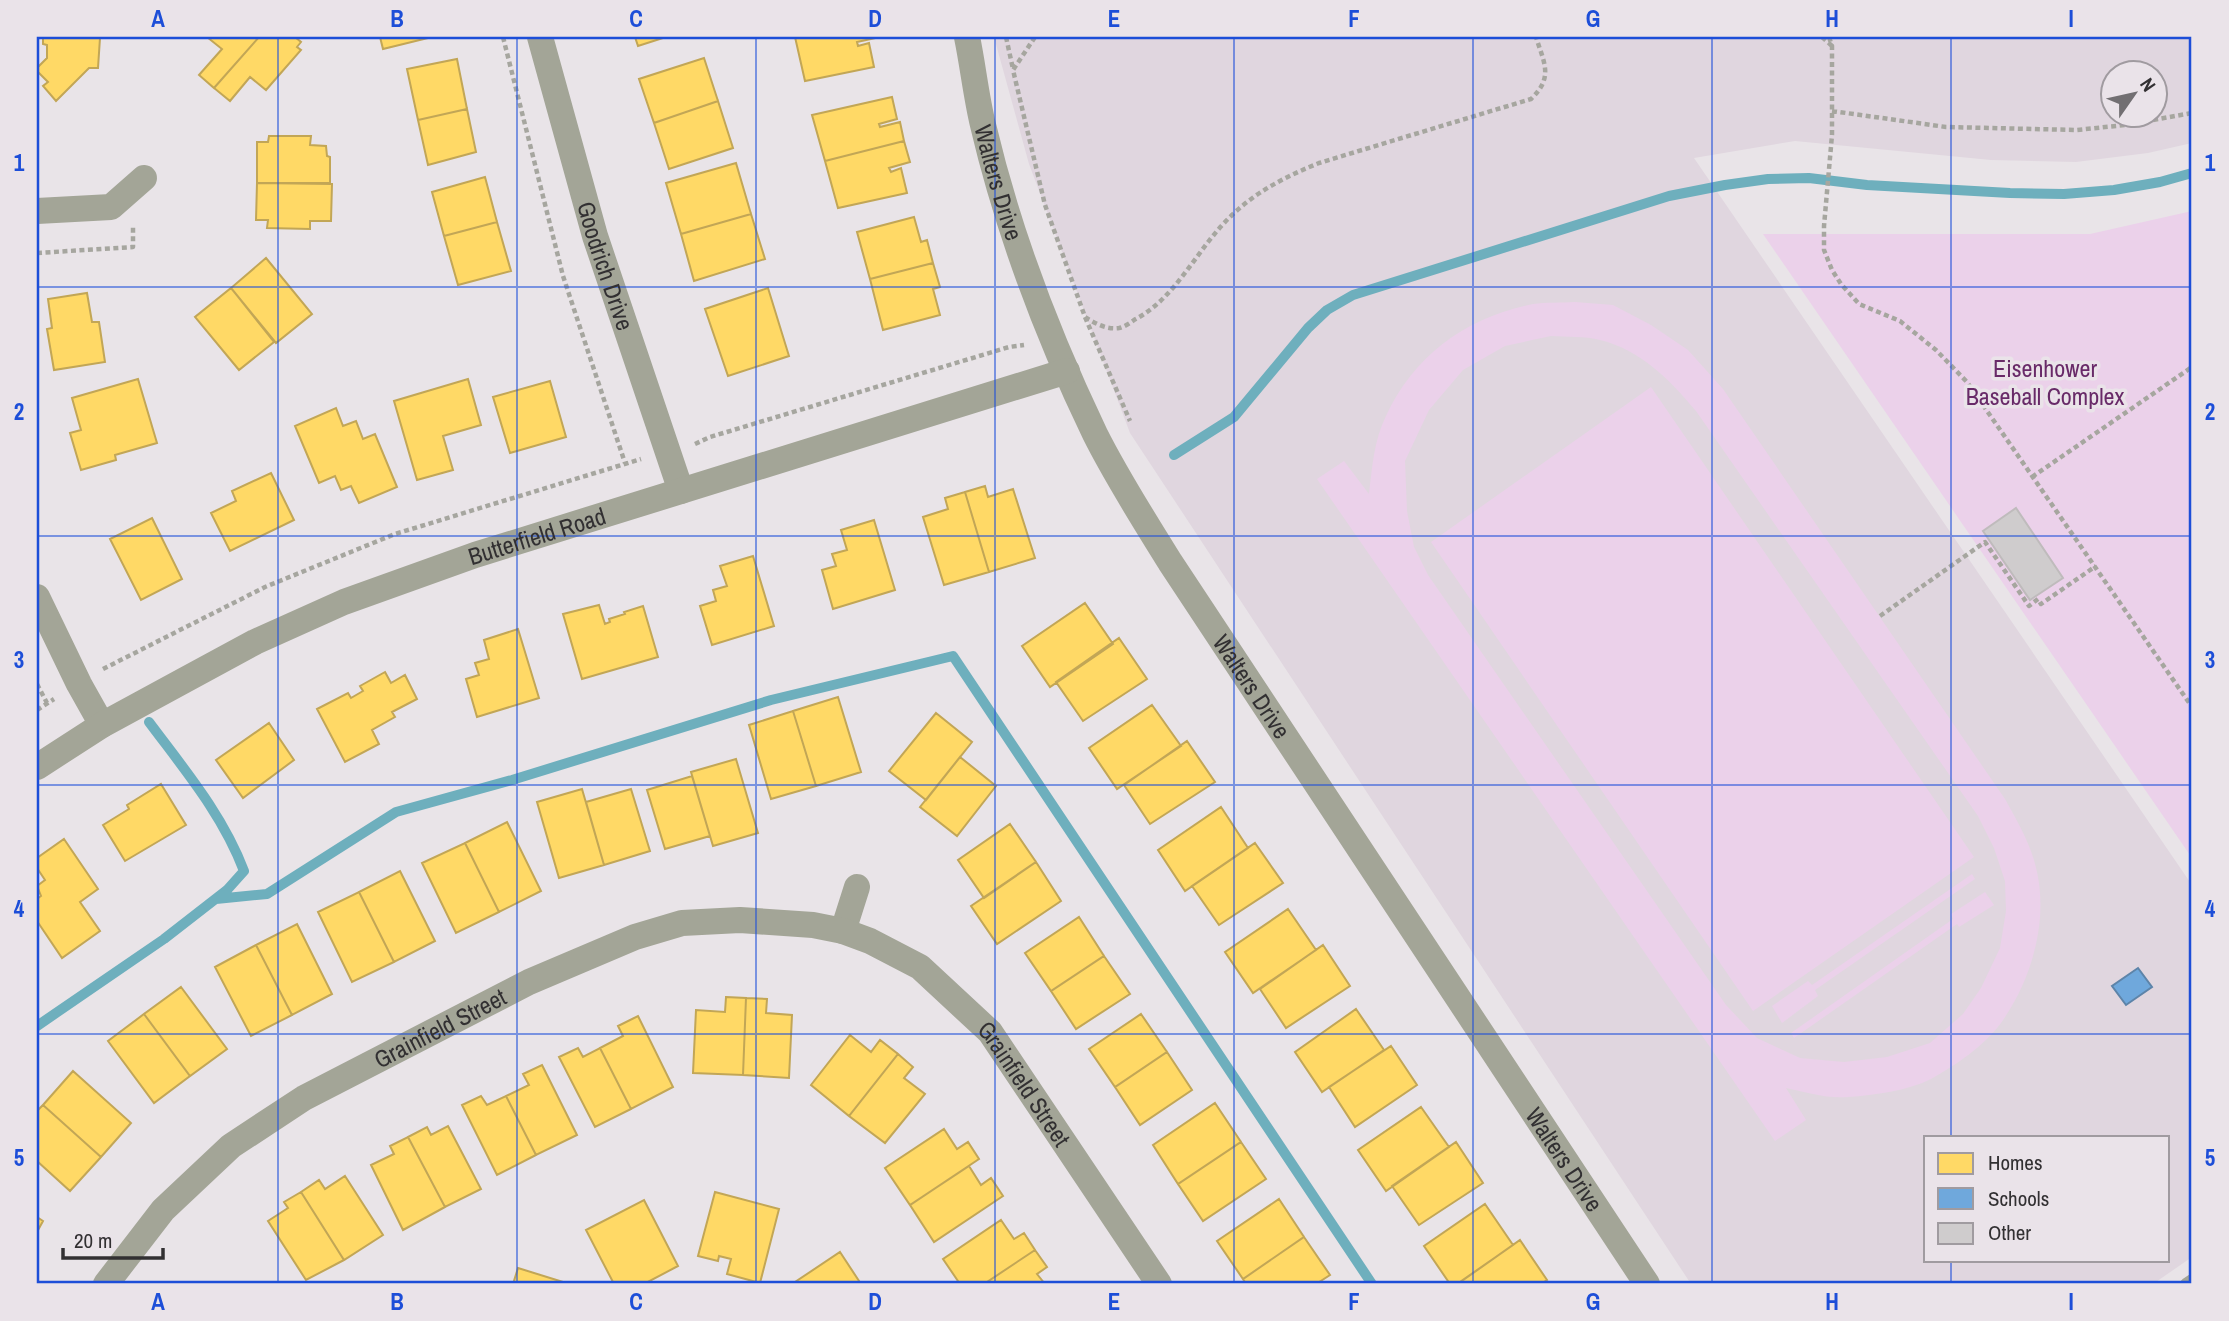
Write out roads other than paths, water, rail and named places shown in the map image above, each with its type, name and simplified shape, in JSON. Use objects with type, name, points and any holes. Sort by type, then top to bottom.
[{"type":"street","name":"Goodrich Drive","points":[[540,37],[595,236],[681,491]]},
{"type":"street","name":"Walters Drive","points":[[967,37],[983,125],[1004,198],[1053,341],[1096,435],[1170,562],[1647,1284]]},
{"type":"street","points":[[37,211],[111,207],[144,178]]},
{"type":"street","name":"Butterfield Road","points":[[37,767],[103,725],[255,642],[344,602],[475,555],[1067,371]]},
{"type":"street","points":[[37,597],[79,684],[103,725]]},
{"type":"street","points":[[844,931],[857,887]]},
{"type":"street","name":"Grainfield Street","points":[[106,1284],[163,1210],[231,1146],[304,1098],[529,982],[635,937],[682,923],[747,920],[813,925],[844,931],[920,967],[990,1032],[1159,1284]]},
{"type":"lane","points":[[2186,1284],[2192,1280]]},
{"type":"waterway","points":[[1174,455],[1234,417],[1308,328],[1327,310],[1353,295],[1669,196],[1768,179],[1809,178],[1867,185],[2064,194],[2114,190],[2192,173]]},
{"type":"waterway","points":[[216,899],[267,894],[396,812],[512,780],[771,700],[953,656],[1372,1284]]},
{"type":"waterway","points":[[37,1026],[164,939],[227,890],[244,871],[214,812],[149,722]]},
{"type":"park label","name":"Eisenhower Baseball Complex","points":[[2045,382]]}]
